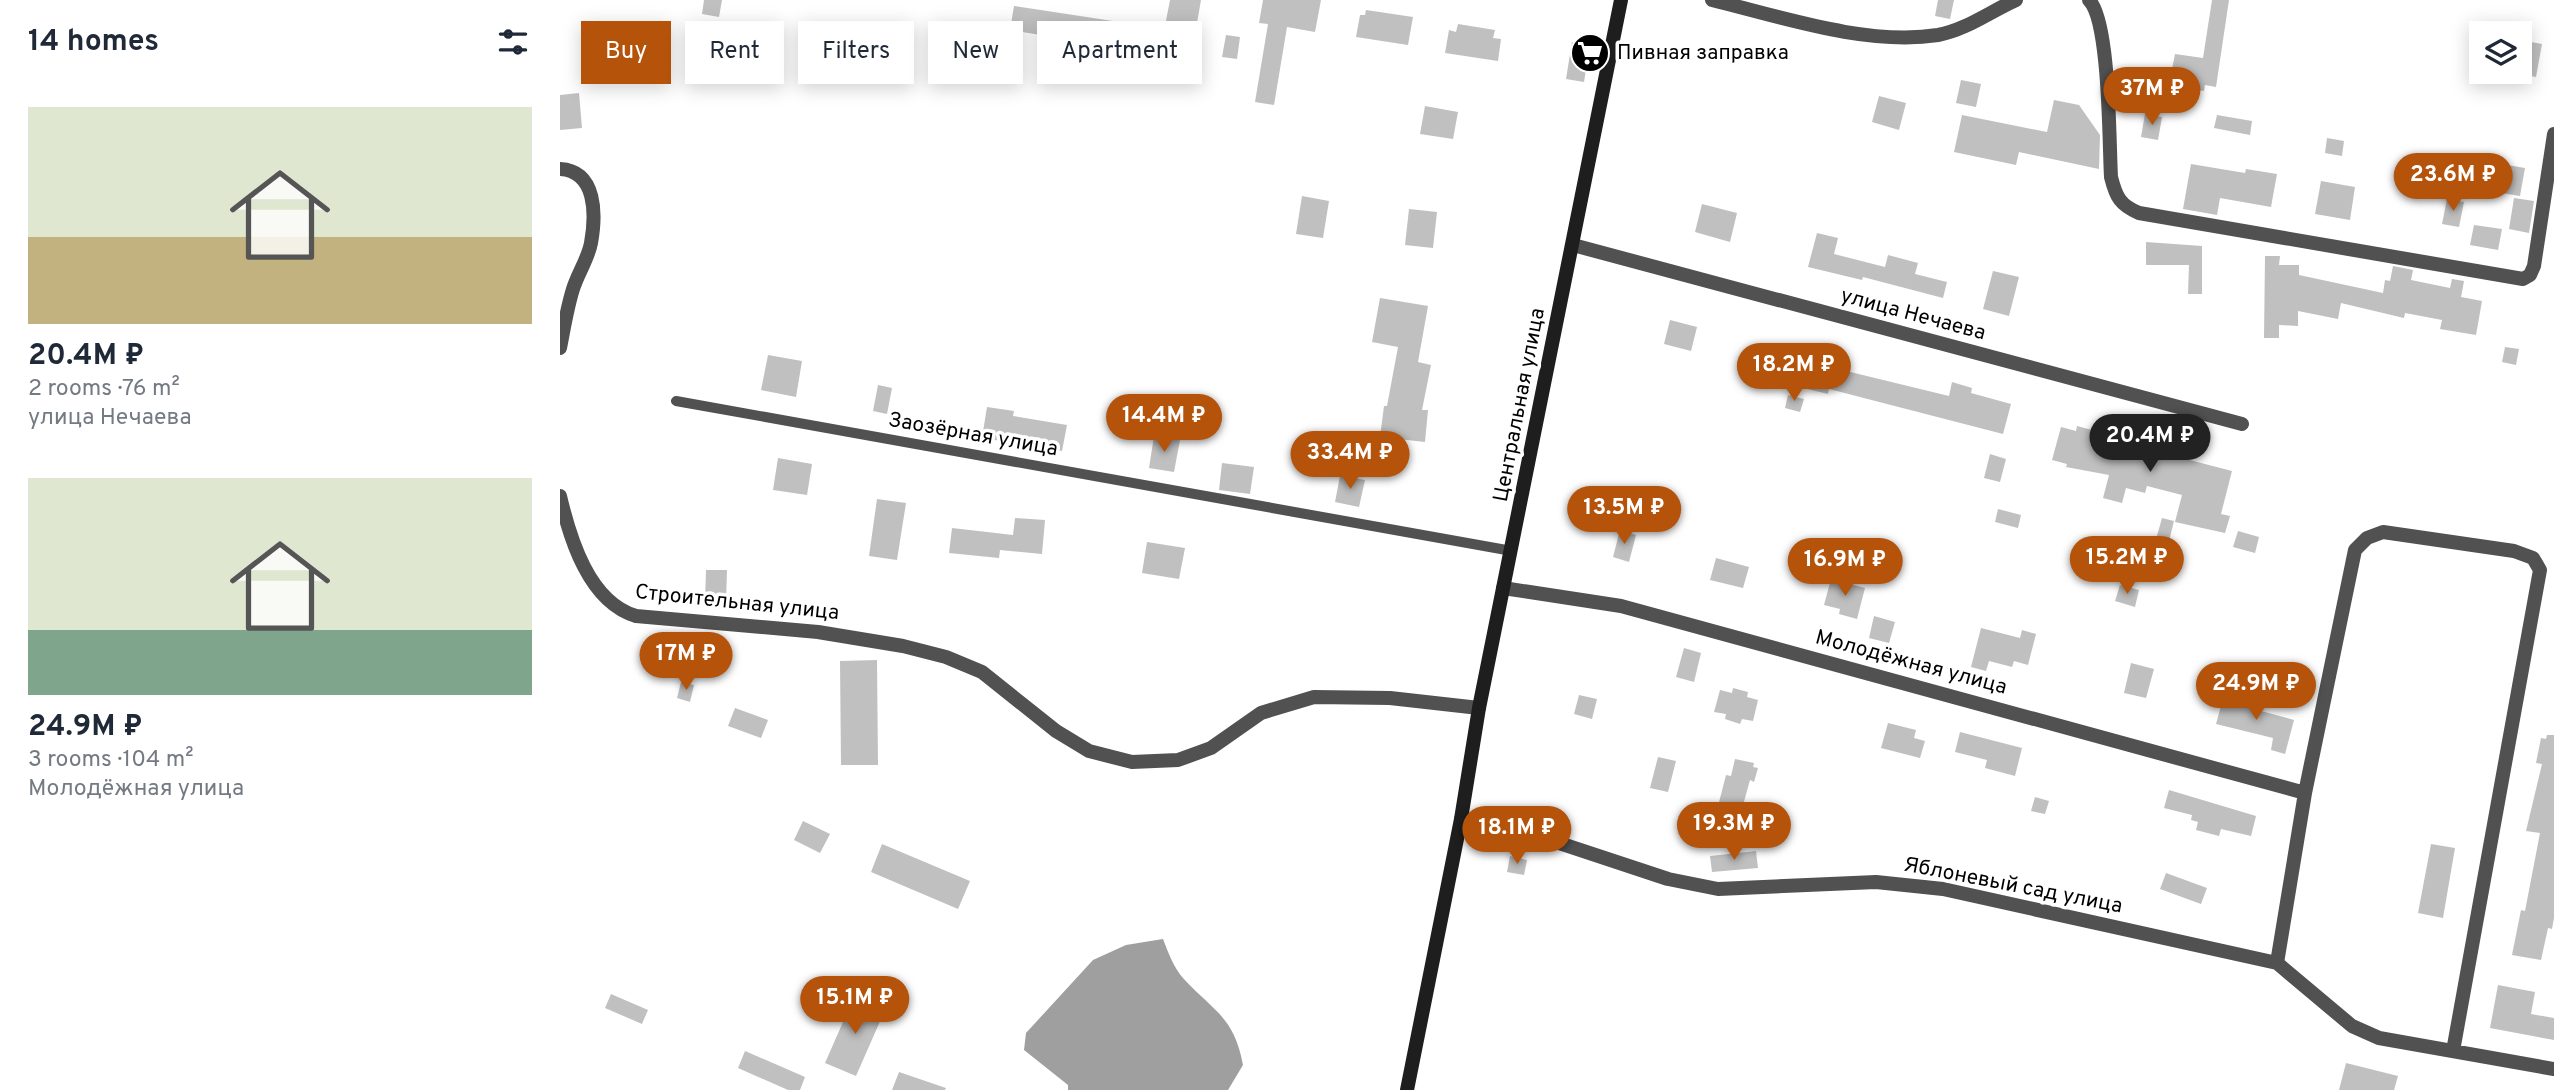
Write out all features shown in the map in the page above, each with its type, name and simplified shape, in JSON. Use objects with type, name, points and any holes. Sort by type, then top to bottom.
[{"type":"street","name":"Центральная улица","points":[[1408,1090],[1461,819],[1479,708],[1621,0]]},
{"type":"street","points":[[1712,0],[1801,23],[1900,37],[1939,35],[1962,28],[2016,0]]},
{"type":"street","points":[[2089,0],[2095,6],[2103,35],[2115,196],[2124,207],[2139,213],[2523,279],[2530,275],[2534,266],[2554,134]]},
{"type":"street","points":[[560,169],[576,173],[582,178],[590,186],[592,197],[591,243],[573,289],[560,348]]},
{"type":"street","name":"улица Нечаева","points":[[1573,245],[2242,424]]},
{"type":"street","name":"Строительная улица","points":[[560,496],[566,520],[590,577],[606,599],[622,612],[636,616],[818,632],[903,646],[946,657],[982,672],[1056,731],[1089,751],[1132,762],[1178,760],[1211,748],[1261,713],[1314,697],[1390,698],[1479,708]]},
{"type":"street","points":[[2277,963],[2305,793],[2355,550],[2367,538],[2384,532],[2514,551],[2533,558],[2540,570],[2453,1052]]},
{"type":"street","name":"Молодёжная улица","points":[[1503,588],[1621,606],[2305,793]]},
{"type":"street","name":"Яблоневый сад улица","points":[[1461,819],[1520,830],[1668,879],[1718,889],[1876,882],[1943,889],[2277,963],[2352,1026],[2379,1038],[2554,1069]]},
{"type":"lane","name":"Заозёрная улица","points":[[676,401],[1512,551]]},
{"type":"shaded area","points":[[1163,939],[1180,974],[1221,1016],[1234,1035],[1243,1065],[1228,1090],[1068,1090],[1068,1085],[1024,1050],[1026,1033],[1093,960],[1126,945]]},
{"type":"building","points":[[704,0],[722,0],[719,17],[702,14]]},
{"type":"building","points":[[1170,0],[1201,0],[1197,21],[1166,21]]},
{"type":"building","points":[[1263,0],[1321,0],[1315,32],[1287,27],[1274,105],[1255,102],[1268,24],[1259,23]]},
{"type":"building","points":[[1938,0],[1954,0],[1950,19],[1935,16]]},
{"type":"building","points":[[2212,0],[2229,0],[2216,87],[2205,85],[2204,91],[2185,88],[2186,81],[2170,79],[2175,54],[2203,58]]},
{"type":"building","points":[[1014,6],[1113,21],[1037,21],[1037,34],[1023,32],[1023,21],[1012,21]]},
{"type":"building","points":[[1366,10],[1413,17],[1408,45],[1356,37],[1360,15],[1365,15]]},
{"type":"building","points":[[1458,24],[1495,30],[1493,38],[1501,39],[1498,61],[1445,53],[1449,30],[1456,32]]},
{"type":"building","points":[[1226,35],[1240,37],[1237,59],[1222,57]]},
{"type":"building","points":[[1572,42],[1590,45],[1584,82],[1566,79]]},
{"type":"building","points":[[2532,42],[2542,44],[2536,77],[2532,76]]},
{"type":"building","points":[[1961,80],[1981,84],[1976,107],[1956,103]]},
{"type":"building","points":[[579,93],[582,128],[560,130],[560,95]]},
{"type":"building","points":[[1879,96],[1906,103],[1899,130],[1872,122]]},
{"type":"building","points":[[2054,100],[2079,105],[2100,135],[2099,169],[2019,152],[2016,165],[1954,152],[1962,115],[2047,132]]},
{"type":"building","points":[[1425,106],[1458,112],[1453,139],[1420,134]]},
{"type":"building","points":[[2145,114],[2162,117],[2158,140],[2141,137]]},
{"type":"building","points":[[2217,115],[2252,121],[2250,135],[2214,128]]},
{"type":"building","points":[[2327,138],[2344,141],[2342,156],[2325,153]]},
{"type":"building","points":[[2496,163],[2525,168],[2520,196],[2501,193],[2502,187],[2492,185]]},
{"type":"building","points":[[2191,164],[2245,173],[2246,169],[2277,174],[2271,207],[2220,198],[2217,215],[2183,209]]},
{"type":"building","points":[[2321,181],[2355,187],[2350,220],[2315,214]]},
{"type":"building","points":[[1302,196],[1329,201],[1323,238],[1296,234]]},
{"type":"building","points":[[2514,198],[2534,201],[2529,233],[2509,229]]},
{"type":"building","points":[[2447,199],[2464,202],[2459,227],[2442,224]]},
{"type":"building","points":[[1702,204],[1737,213],[1730,242],[1695,232]]},
{"type":"building","points":[[1409,209],[1437,212],[1433,248],[1405,245]]},
{"type":"building","points":[[2474,225],[2502,229],[2498,250],[2470,245]]},
{"type":"building","points":[[1817,233],[1838,238],[1834,254],[1885,267],[1888,255],[1918,263],[1915,274],[1947,282],[1943,298],[1863,277],[1862,280],[1808,267]]},
{"type":"building","points":[[2146,242],[2202,246],[2202,294],[2188,294],[2189,265],[2146,265]]},
{"type":"building","points":[[2265,256],[2280,256],[2279,265],[2299,265],[2299,275],[2383,293],[2385,280],[2390,281],[2393,266],[2413,270],[2411,280],[2450,288],[2452,279],[2464,281],[2461,297],[2482,301],[2476,335],[2440,329],[2442,320],[2405,313],[2404,318],[2341,303],[2338,319],[2298,311],[2298,326],[2279,325],[2279,338],[2264,338]]},
{"type":"building","points":[[1993,271],[2019,277],[2009,316],[1983,309]]},
{"type":"building","points":[[1380,298],[1428,306],[1418,362],[1431,365],[1422,410],[1428,410],[1425,442],[1380,437],[1384,406],[1387,406],[1398,347],[1372,342]]},
{"type":"building","points":[[1670,320],[1697,327],[1691,351],[1664,344]]},
{"type":"building","points":[[1825,344],[1840,348],[1834,368],[1949,396],[1952,382],[1972,388],[1971,393],[2011,404],[2003,434],[1829,389],[1828,394],[1799,387],[1808,355],[1822,358]]},
{"type":"building","points":[[2505,347],[2519,349],[2516,365],[2502,362]]},
{"type":"building","points":[[768,355],[802,361],[796,397],[761,390]]},
{"type":"building","points":[[878,385],[892,388],[887,414],[873,411]]},
{"type":"building","points":[[1788,395],[1804,399],[1800,412],[1785,408]]},
{"type":"building","points":[[987,407],[1014,411],[1013,416],[1067,425],[1062,451],[982,438]]},
{"type":"building","points":[[2077,426],[2092,430],[2090,435],[2140,446],[2142,442],[2180,452],[2178,457],[2232,471],[2221,514],[2230,516],[2225,533],[2175,522],[2182,495],[2147,486],[2145,493],[2126,488],[2122,503],[2103,498],[2109,475],[2066,467],[2067,464],[2052,460],[2061,427],[2076,431]]},
{"type":"building","points":[[1154,436],[1180,440],[1174,472],[1149,468]]},
{"type":"building","points":[[1990,454],[2006,459],[2000,482],[1984,478]]},
{"type":"building","points":[[778,458],[812,464],[807,495],[773,490]]},
{"type":"building","points":[[1222,463],[1254,467],[1250,494],[1219,490]]},
{"type":"building","points":[[1340,476],[1365,480],[1359,507],[1335,502]]},
{"type":"building","points":[[877,499],[906,503],[897,560],[869,556]]},
{"type":"building","points":[[1998,509],[2021,515],[2018,528],[1995,522]]},
{"type":"building","points":[[1015,518],[1045,520],[1042,554],[1000,550],[999,558],[949,553],[952,528],[1013,535]]},
{"type":"building","points":[[2162,518],[2174,521],[2166,553],[2153,550]]},
{"type":"building","points":[[1620,530],[1636,535],[1629,562],[1613,557]]},
{"type":"building","points":[[2238,531],[2259,537],[2255,553],[2233,547]]},
{"type":"building","points":[[1147,542],[1185,548],[1179,579],[1142,573]]},
{"type":"building","points":[[1716,558],[1749,567],[1743,588],[1710,580]]},
{"type":"building","points":[[706,570],[727,570],[726,603],[705,602]]},
{"type":"building","points":[[1831,579],[1865,588],[1857,619],[1839,614],[1840,609],[1824,605]]},
{"type":"building","points":[[2120,585],[2139,590],[2135,607],[2115,601]]},
{"type":"building","points":[[1874,616],[1895,622],[1889,643],[1869,638]]},
{"type":"building","points":[[1981,628],[2020,638],[2022,630],[2036,634],[2028,665],[2014,661],[2012,667],[1989,661],[1986,671],[1971,667]]},
{"type":"building","points":[[1684,648],[1701,653],[1694,682],[1676,677]]},
{"type":"building","points":[[877,660],[878,765],[841,765],[840,661]]},
{"type":"building","points":[[2131,663],[2154,669],[2146,698],[2124,693]]},
{"type":"building","points":[[681,682],[694,685],[690,702],[677,698]]},
{"type":"building","points":[[1733,688],[1748,692],[1747,697],[1758,700],[1753,721],[1742,719],[1740,724],[1725,719],[1726,714],[1714,712],[1720,690],[1732,693]]},
{"type":"building","points":[[1579,695],[1597,699],[1592,719],[1574,714]]},
{"type":"building","points":[[2224,695],[2262,705],[2261,711],[2294,720],[2285,754],[2271,750],[2273,738],[2216,724]]},
{"type":"building","points":[[735,708],[768,720],[761,738],[728,726]]},
{"type":"building","points":[[1888,723],[1916,730],[1914,738],[1925,741],[1920,758],[1881,748]]},
{"type":"building","points":[[1960,732],[2022,748],[2015,776],[1985,768],[1987,760],[1955,752]]},
{"type":"building","points":[[2547,735],[2554,735],[2554,918],[2552,929],[2548,928],[2541,960],[2512,955],[2521,910],[2525,911],[2540,833],[2526,831],[2542,764],[2536,763],[2541,738],[2546,739]]},
{"type":"building","points":[[1658,757],[1676,761],[1668,792],[1650,788]]},
{"type":"building","points":[[1735,759],[1754,763],[1753,767],[1758,768],[1754,782],[1750,780],[1740,816],[1717,810],[1726,775],[1731,776]]},
{"type":"building","points":[[2169,790],[2256,816],[2251,836],[2221,829],[2219,836],[2196,830],[2198,822],[2191,820],[2192,815],[2164,808]]},
{"type":"building","points":[[2035,797],[2049,801],[2045,814],[2031,811]]},
{"type":"building","points":[[1758,813],[1778,818],[1774,834],[1754,829]]},
{"type":"building","points":[[803,821],[830,834],[820,853],[794,840]]},
{"type":"building","points":[[882,844],[970,881],[958,909],[871,872]]},
{"type":"building","points":[[2431,844],[2455,848],[2443,918],[2418,913]]},
{"type":"building","points":[[1756,851],[1758,868],[1712,872],[1710,856]]},
{"type":"building","points":[[1510,856],[1527,860],[1524,875],[1507,872]]},
{"type":"building","points":[[2166,873],[2207,888],[2201,904],[2160,889]]},
{"type":"building","points":[[2498,985],[2535,992],[2531,1014],[2554,1018],[2554,1040],[2490,1028]]},
{"type":"building","points":[[611,994],[648,1010],[642,1024],[605,1008]]},
{"type":"building","points":[[854,997],[885,1010],[856,1076],[825,1063]]},
{"type":"building","points":[[745,1051],[805,1077],[800,1090],[788,1090],[738,1068]]},
{"type":"building","points":[[2346,1063],[2398,1076],[2394,1090],[2339,1090]]},
{"type":"building","points":[[899,1072],[946,1088],[892,1090]]},
{"type":"place","name":"Пивная заправка","points":[[1590,53]]}]
